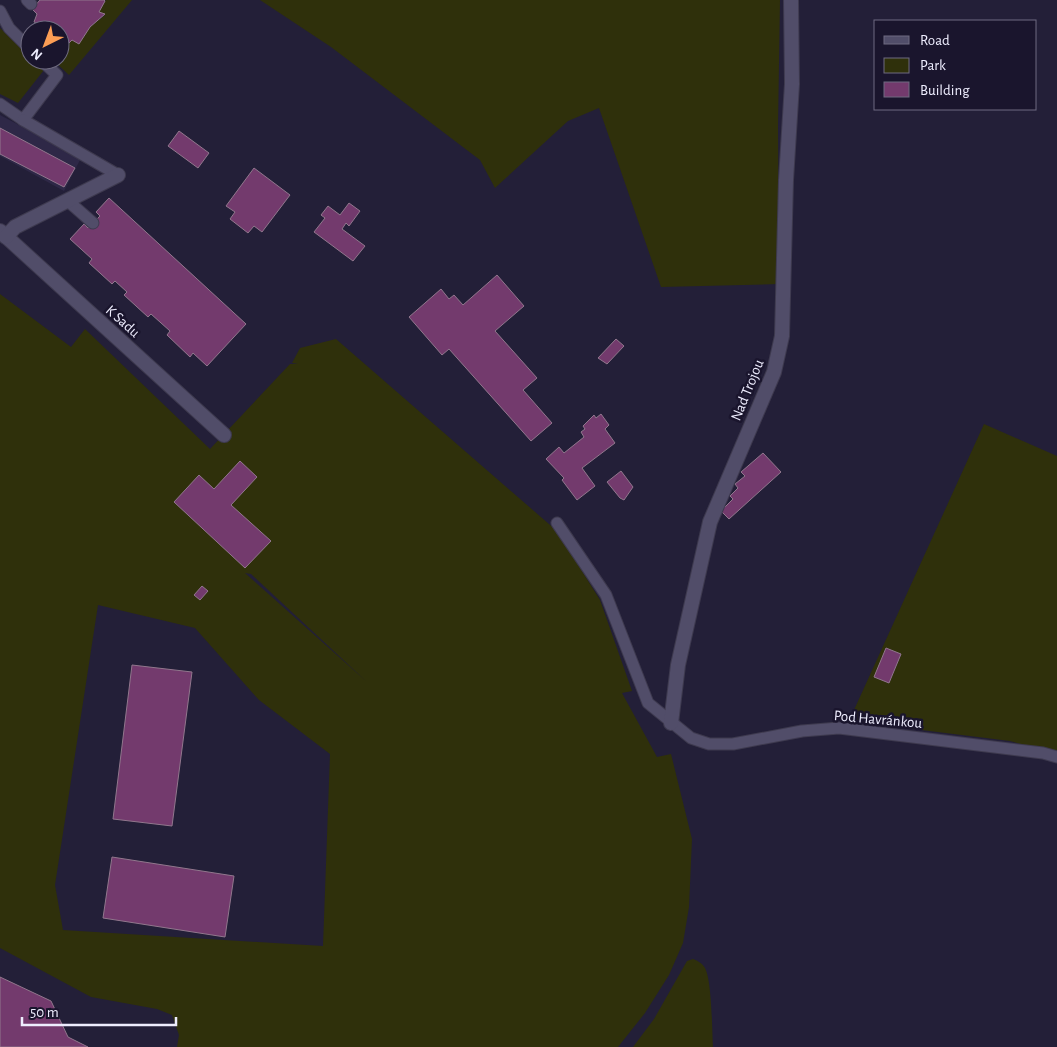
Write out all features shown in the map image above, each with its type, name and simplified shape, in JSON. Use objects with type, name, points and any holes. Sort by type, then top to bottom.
[{"type":"street","name":"Nad Trojou","points":[[672,722],[678,665],[710,522],[774,372],[782,336],[786,180],[792,84],[790,0]]},
{"type":"street","points":[[3,234],[118,174]]},
{"type":"street","name":"K Sadu","points":[[3,234],[224,435]]},
{"type":"lane","points":[[0,12],[9,28],[20,39]]},
{"type":"lane","points":[[23,120],[57,75],[52,70]]},
{"type":"lane","points":[[0,104],[23,120],[118,174]]},
{"type":"lane","points":[[68,201],[94,223]]},
{"type":"lane","name":"Pod Havránkou","points":[[557,523],[606,595],[648,703],[691,738],[709,744],[733,744],[802,731],[840,728],[1043,753],[1057,757]]},
{"type":"shaded area","points":[[0,115],[81,158],[64,191],[0,156]]},
{"type":"green space","points":[[106,0],[132,0],[69,75],[64,70],[70,70],[70,42],[72,40],[79,44],[90,27],[105,15],[99,12]]},
{"type":"green space","points":[[260,0],[780,0],[778,126],[779,284],[661,287],[599,108],[568,121],[495,188],[480,160],[331,47]]},
{"type":"green space","points":[[0,28],[20,47],[20,70],[44,70],[18,103],[0,94]]},
{"type":"green space","points":[[0,294],[71,347],[85,329],[210,449],[290,364],[298,364],[292,363],[300,348],[336,339],[557,531],[600,600],[632,691],[622,693],[657,757],[671,754],[692,839],[689,907],[683,943],[669,975],[645,1013],[618,1047],[177,1047],[179,1035],[172,1015],[157,1009],[91,997],[0,948]],"holes":[[[245,573],[251,574],[367,682]],[[98,605],[195,628],[259,700],[330,754],[323,946],[63,930],[55,885]]]},
{"type":"green space","points":[[984,424],[1057,456],[1057,754],[1010,741],[849,721]],"holes":[[[887,648],[901,655],[889,683],[875,677]]]},
{"type":"green space","points":[[693,959],[703,965],[707,974],[713,1047],[633,1047],[654,1019],[687,961]]},
{"type":"building","points":[[40,0],[105,1],[99,12],[105,14],[90,27],[79,44],[72,40],[70,42],[70,20],[35,20],[37,14],[32,9]]},
{"type":"building","points":[[0,128],[75,168],[64,187],[0,154]]},
{"type":"building","points":[[179,131],[209,153],[198,168],[168,146]]},
{"type":"building","points":[[254,168],[290,195],[262,232],[254,226],[248,233],[230,219],[235,212],[226,206]]},
{"type":"building","points":[[109,198],[246,324],[207,366],[193,353],[190,357],[167,335],[170,331],[151,314],[148,317],[124,295],[127,292],[115,281],[112,284],[89,263],[92,259],[70,239],[84,224],[88,228],[100,216],[96,212]]},
{"type":"building","points":[[349,203],[360,211],[349,226],[346,223],[342,229],[365,246],[353,261],[314,232],[325,218],[321,215],[328,206],[340,215]]},
{"type":"building","points":[[497,275],[524,306],[495,331],[537,378],[523,390],[552,423],[531,441],[449,349],[442,355],[409,317],[441,289],[449,299],[454,295],[463,305]]},
{"type":"building","points":[[616,339],[624,346],[607,364],[598,358]]},
{"type":"building","points":[[601,414],[609,425],[605,429],[615,443],[582,468],[595,486],[577,500],[562,480],[564,478],[546,459],[559,447],[564,453],[584,437],[581,432],[585,429],[583,426],[594,415],[596,418]]},
{"type":"building","points":[[763,453],[781,472],[729,519],[721,511],[733,499],[730,496],[738,488],[735,484],[745,476],[741,472]]},
{"type":"building","points":[[240,461],[257,477],[231,505],[271,541],[245,568],[174,502],[199,475],[214,489]]},
{"type":"building","points":[[621,471],[633,487],[624,500],[620,498],[607,482]]},
{"type":"building","points":[[202,586],[208,591],[200,600],[194,595]]},
{"type":"building","points":[[886,648],[901,654],[889,683],[874,677]]},
{"type":"building","points":[[132,665],[192,672],[172,826],[113,819]]},
{"type":"building","points":[[112,857],[234,876],[225,937],[103,918]]},
{"type":"building","points":[[0,977],[51,1001],[68,1037],[88,1047],[0,1047]]}]
